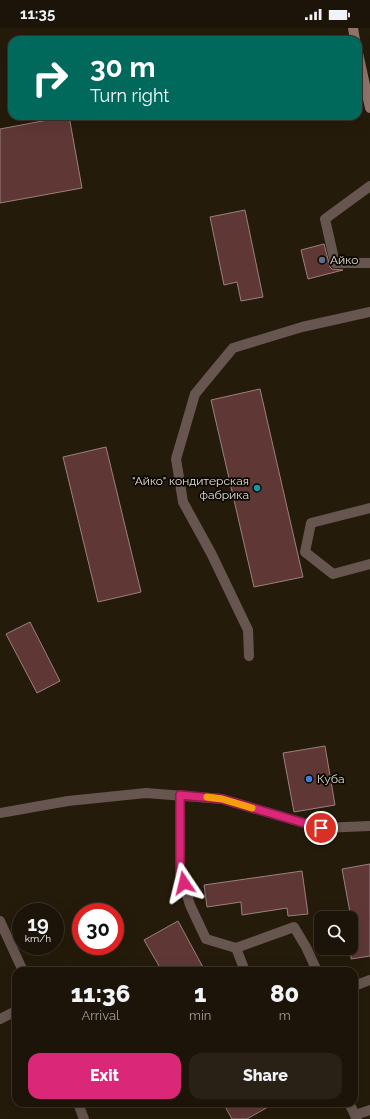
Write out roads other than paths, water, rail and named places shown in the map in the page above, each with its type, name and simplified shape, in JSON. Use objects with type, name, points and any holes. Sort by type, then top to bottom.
[{"type":"main road","points":[[362,71],[370,108]]},
{"type":"street","points":[[370,186],[325,218],[335,263],[370,263]]},
{"type":"street","points":[[249,656],[248,630],[211,553],[183,502],[176,459],[195,394],[233,348],[302,327],[370,312]]},
{"type":"street","points":[[370,508],[311,522],[305,552],[333,574],[370,564]]},
{"type":"street","points":[[0,813],[68,801],[146,793],[222,799],[321,828],[370,826]]},
{"type":"street","points":[[180,795],[180,872],[190,905],[206,939],[236,948],[294,927],[306,947],[315,967]]},
{"type":"street","points":[[0,921],[21,967]]},
{"type":"street","points":[[236,948],[243,967]]},
{"type":"street","points":[[358,984],[370,980]]},
{"type":"street","points":[[0,1019],[12,1013]]},
{"type":"street","points":[[80,1107],[84,1119]]},
{"type":"street","points":[[351,1107],[356,1117],[370,1110]]},
{"type":"place","name":"Айко","points":[[322,260]]},
{"type":"place","name":"\"Айко\" кондитерская фабрика","points":[[257,488]]},
{"type":"place","name":"Куба","points":[[309,779]]}]
